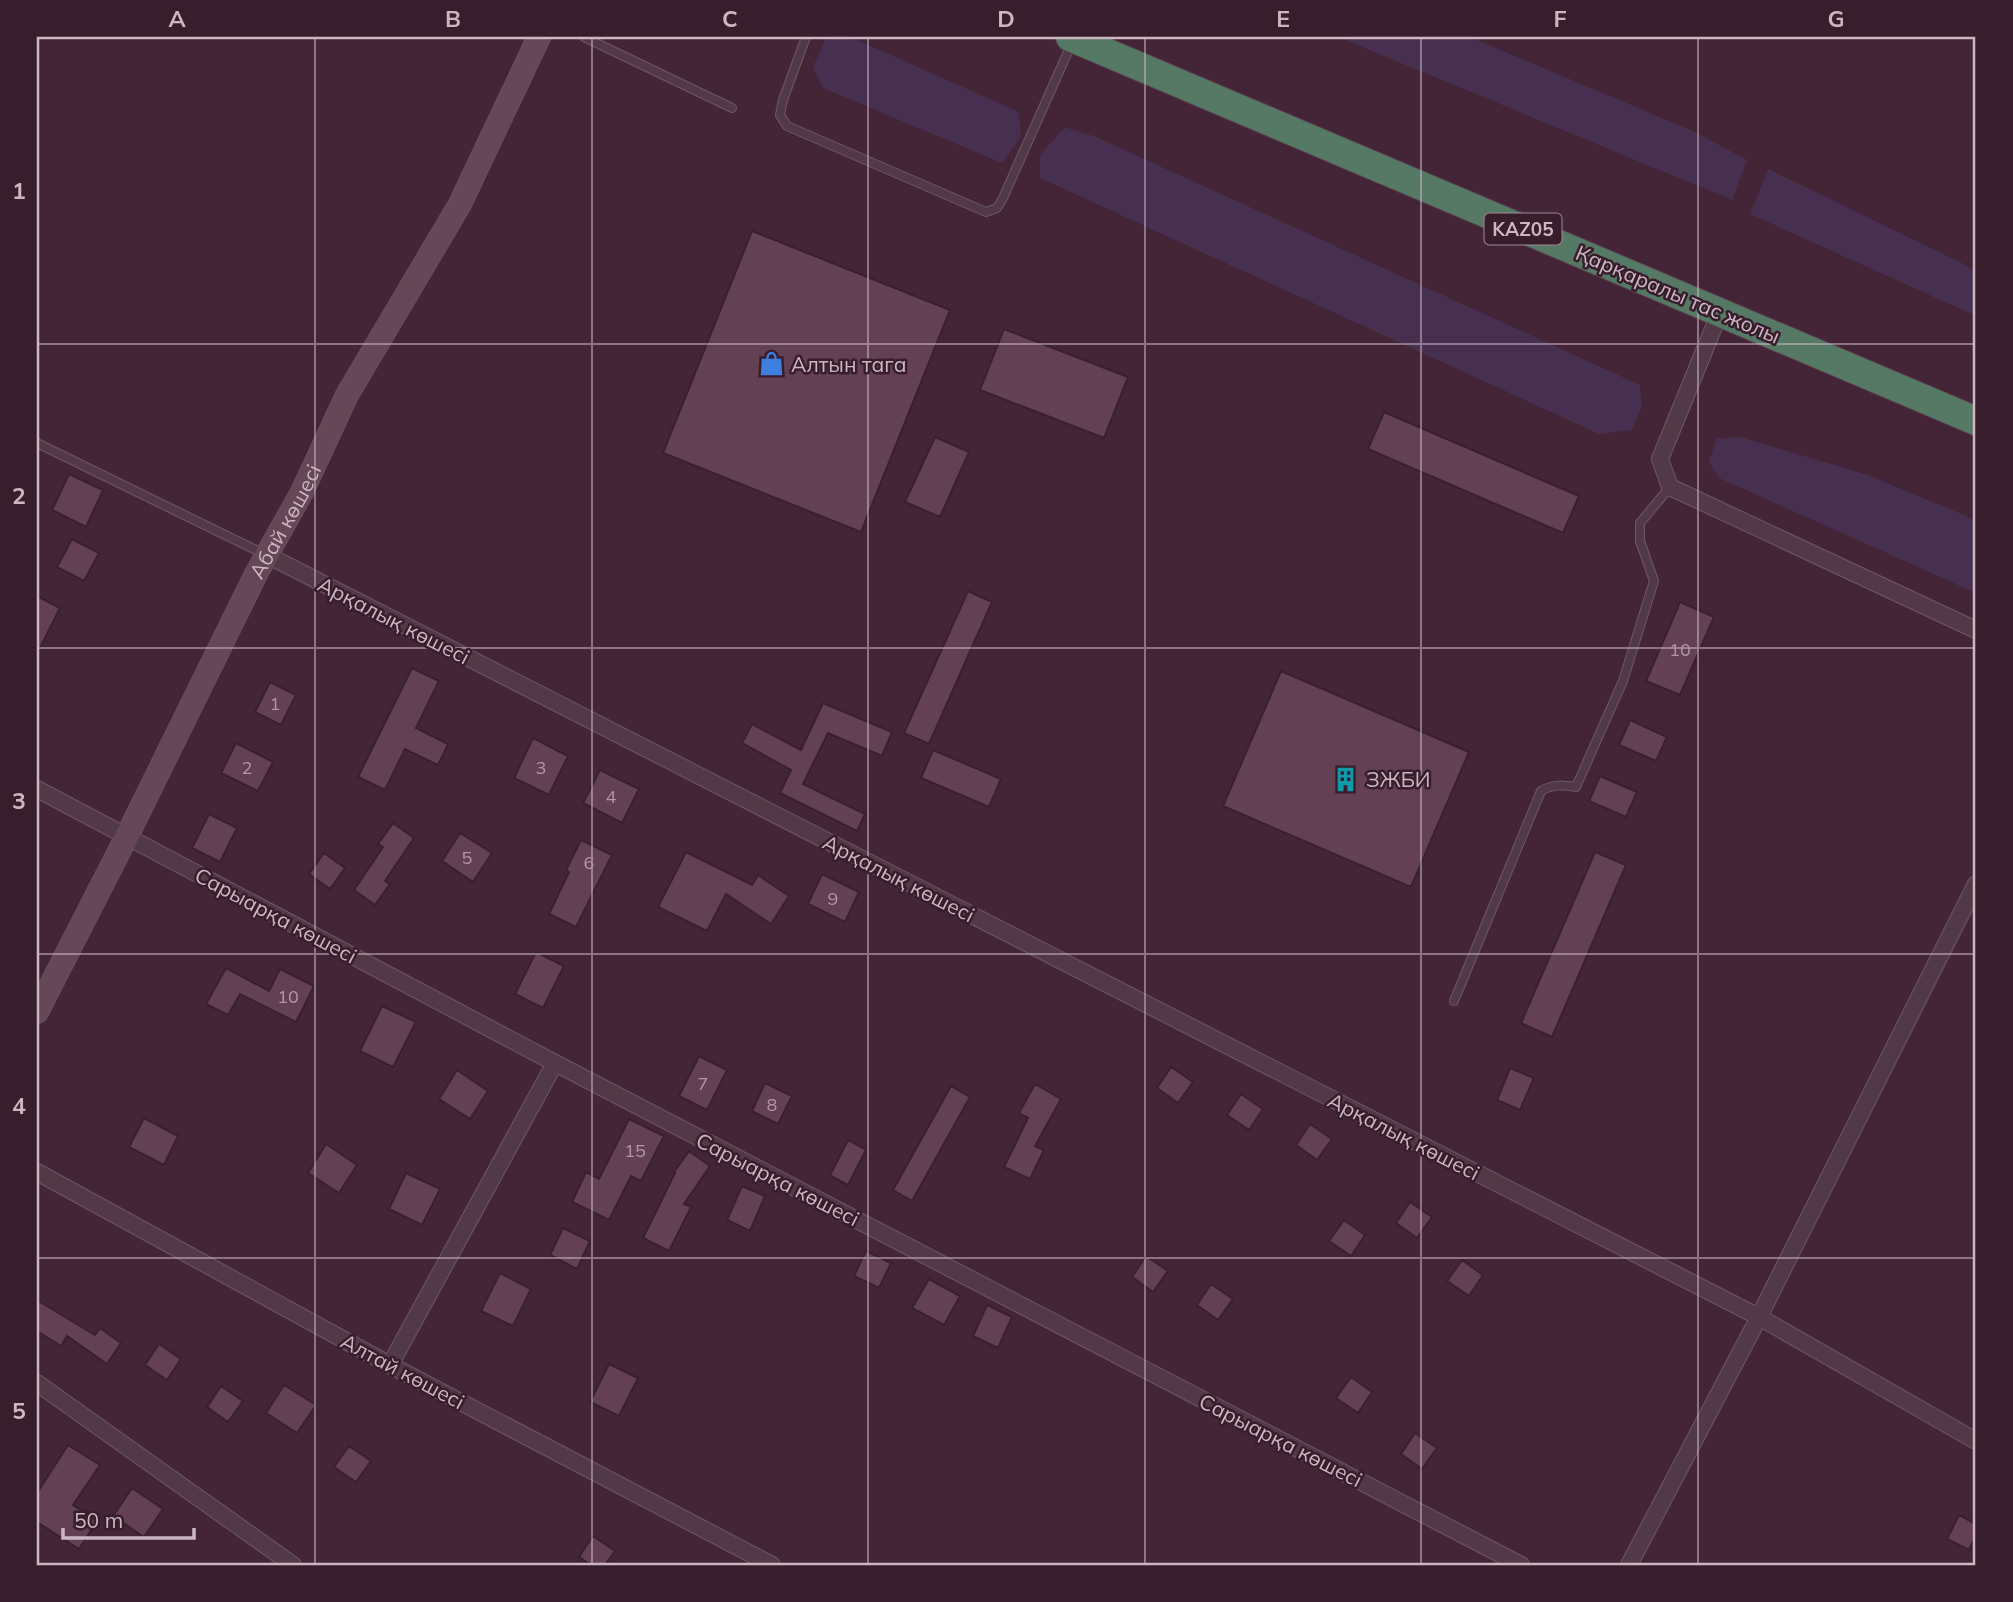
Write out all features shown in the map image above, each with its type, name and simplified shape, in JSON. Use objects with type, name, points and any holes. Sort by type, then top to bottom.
[{"type":"highway","name":"Қарқаралы тас жолы","points":[[1072,38],[1976,421]]},
{"type":"main road","name":"Абай көшесі","points":[[37,1012],[267,555],[302,492],[346,396],[460,204],[539,37]]},
{"type":"street","points":[[1720,312],[1660,459],[1670,486],[1976,630]]},
{"type":"street","name":"Арқалық көшесі","points":[[267,555],[1759,1317],[1976,1441]]},
{"type":"street","name":"Сарыарқа көшесі","points":[[37,789],[555,1063],[1521,1565]]},
{"type":"street","points":[[1629,1565],[1759,1317],[1976,884]]},
{"type":"street","points":[[390,1365],[555,1063]]},
{"type":"street","name":"Алтай көшесі","points":[[37,1172],[390,1365],[772,1565]]},
{"type":"street","points":[[37,1383],[293,1565]]},
{"type":"lane","points":[[584,37],[732,108]]},
{"type":"lane","points":[[806,37],[783,100],[780,115],[787,126],[986,212],[998,208],[1003,198],[1072,38]]},
{"type":"lane","name":"Арқалық көшесі","points":[[37,443],[267,555]]},
{"type":"lane","points":[[1454,1001],[1541,791],[1548,786],[1576,787],[1623,681],[1654,581],[1640,541],[1640,523],[1670,486]]},
{"type":"shaded area","points":[[826,37],[857,40],[1019,112],[1021,137],[1002,163],[823,88],[813,67]]},
{"type":"shaded area","points":[[1338,37],[1470,37],[1695,132],[1747,160],[1732,200]]},
{"type":"shaded area","points":[[1065,127],[1096,137],[1640,385],[1642,407],[1632,430],[1599,434],[1040,178],[1040,155]]},
{"type":"shaded area","points":[[1768,169],[1976,270],[1976,316],[1750,214]]},
{"type":"shaded area","points":[[1740,437],[1868,475],[1976,520],[1976,593],[1719,478],[1709,462],[1716,439]]},
{"type":"building","points":[[752,231],[950,310],[861,532],[663,453]]},
{"type":"building","points":[[1004,329],[1128,377],[1104,438],[980,390]]},
{"type":"building","points":[[1384,412],[1579,496],[1563,533],[1368,449]]},
{"type":"building","points":[[935,437],[969,452],[940,517],[905,502]]},
{"type":"building","points":[[69,474],[103,490],[86,527],[52,510]]},
{"type":"building","points":[[72,539],[99,553],[84,581],[57,567]]},
{"type":"building","points":[[968,591],[992,602],[929,744],[904,733]]},
{"type":"building","points":[[37,596],[60,608],[37,654]]},
{"type":"building","points":[[1680,602],[1714,617],[1680,695],[1646,681]]},
{"type":"building","points":[[412,668],[439,681],[416,728],[448,744],[438,765],[405,749],[385,790],[358,777]]},
{"type":"building","name":"ЗЖБИ","points":[[1281,671],[1469,752],[1411,887],[1223,806]]},
{"type":"building","points":[[270,682],[296,695],[281,725],[255,712]]},
{"type":"building","points":[[823,703],[892,732],[882,756],[828,733],[803,784],[865,814],[857,831],[780,793],[791,770],[742,743],[752,724],[801,750]]},
{"type":"building","points":[[1630,720],[1667,737],[1656,761],[1619,745]]},
{"type":"building","points":[[533,738],[568,756],[549,795],[514,778]]},
{"type":"building","points":[[236,743],[273,762],[258,791],[221,773]]},
{"type":"building","points":[[933,750],[1001,779],[989,807],[921,778]]},
{"type":"building","points":[[600,770],[639,789],[622,823],[583,803]]},
{"type":"building","points":[[1600,776],[1637,792],[1626,817],[1589,801]]},
{"type":"building","points":[[209,814],[237,828],[220,862],[192,848]]},
{"type":"building","points":[[393,823],[414,838],[385,881],[390,884],[375,905],[354,890],[383,847],[378,844]]},
{"type":"building","points":[[460,833],[492,853],[473,882],[442,861]]},
{"type":"building","points":[[581,840],[612,855],[576,927],[549,914]]},
{"type":"building","points":[[686,852],[752,885],[758,875],[789,896],[771,924],[726,894],[707,931],[658,907]]},
{"type":"building","points":[[1595,852],[1626,865],[1552,1037],[1521,1023]]},
{"type":"building","points":[[324,853],[345,868],[330,889],[309,874]]},
{"type":"building","points":[[822,874],[859,892],[845,922],[808,904]]},
{"type":"building","points":[[536,952],[564,966],[543,1008],[515,994]]},
{"type":"building","points":[[226,968],[269,991],[280,969],[314,986],[296,1022],[240,994],[228,1015],[206,1004]]},
{"type":"building","points":[[382,1006],[416,1022],[393,1067],[360,1051]]},
{"type":"building","points":[[699,1056],[727,1070],[707,1110],[679,1096]]},
{"type":"building","points":[[1171,1067],[1193,1082],[1178,1103],[1157,1088]]},
{"type":"building","points":[[1510,1068],[1534,1078],[1520,1110],[1497,1100]]},
{"type":"building","points":[[457,1070],[488,1091],[470,1119],[439,1099]]},
{"type":"building","points":[[765,1083],[792,1096],[778,1124],[752,1111]]},
{"type":"building","points":[[1035,1084],[1061,1099],[1035,1146],[1044,1150],[1030,1179],[1004,1167],[1028,1118],[1019,1113]]},
{"type":"building","points":[[951,1086],[970,1097],[912,1201],[893,1190]]},
{"type":"building","points":[[1241,1094],[1263,1109],[1249,1130],[1227,1115]]},
{"type":"building","points":[[144,1118],[178,1136],[164,1165],[129,1147]]},
{"type":"building","points":[[629,1119],[664,1136],[641,1181],[631,1176],[609,1220],[572,1202],[586,1172],[599,1179]]},
{"type":"building","points":[[1310,1124],[1332,1139],[1317,1160],[1296,1145]]},
{"type":"building","points":[[848,1140],[866,1150],[848,1185],[830,1175]]},
{"type":"building","points":[[326,1144],[357,1165],[339,1193],[308,1173]]},
{"type":"building","points":[[689,1151],[710,1166],[684,1204],[691,1207],[669,1251],[643,1238],[674,1172]]},
{"type":"building","points":[[406,1173],[440,1189],[422,1225],[389,1209]]},
{"type":"building","points":[[742,1186],[765,1196],[750,1231],[727,1220]]},
{"type":"building","points":[[1410,1202],[1432,1217],[1417,1238],[1396,1223]]},
{"type":"building","points":[[1344,1220],[1365,1235],[1351,1256],[1329,1241]]},
{"type":"building","points":[[563,1228],[590,1241],[577,1269],[550,1255]]},
{"type":"building","points":[[866,1251],[891,1263],[879,1288],[854,1276]]},
{"type":"building","points":[[1146,1256],[1168,1271],[1153,1292],[1132,1277]]},
{"type":"building","points":[[1462,1260],[1483,1275],[1469,1296],[1447,1281]]},
{"type":"building","points":[[500,1273],[531,1289],[513,1326],[481,1311]]},
{"type":"building","points":[[929,1279],[960,1296],[944,1325],[912,1308]]},
{"type":"building","points":[[1211,1284],[1233,1299],[1218,1320],[1197,1305]]},
{"type":"building","points":[[37,1300],[95,1335],[100,1328],[121,1343],[107,1364],[67,1336],[61,1346],[37,1331]]},
{"type":"building","points":[[987,1305],[1012,1317],[998,1348],[973,1336]]},
{"type":"building","points":[[159,1344],[181,1359],[167,1380],[145,1365]]},
{"type":"building","points":[[609,1364],[638,1378],[619,1416],[590,1402]]},
{"type":"building","points":[[1351,1377],[1372,1392],[1358,1413],[1336,1398]]},
{"type":"building","points":[[284,1385],[316,1405],[297,1433],[266,1413]]},
{"type":"building","points":[[221,1386],[243,1401],[228,1422],[207,1407]]},
{"type":"building","points":[[1415,1433],[1437,1448],[1422,1469],[1401,1454]]},
{"type":"building","points":[[68,1445],[100,1465],[73,1505],[97,1521],[79,1549],[37,1522],[37,1493]]},
{"type":"building","points":[[349,1446],[371,1461],[356,1482],[334,1467]]},
{"type":"building","points":[[132,1488],[163,1509],[144,1537],[113,1516]]},
{"type":"building","points":[[1959,1515],[1976,1524],[1976,1535],[1969,1550],[1947,1539]]},
{"type":"building","points":[[593,1536],[615,1551],[605,1565],[591,1565],[579,1557]]},
{"type":"place","name":"Алтын тага","points":[[771,364]]},
{"type":"place","name":"ЗЖБИ","points":[[1346,779]]}]
